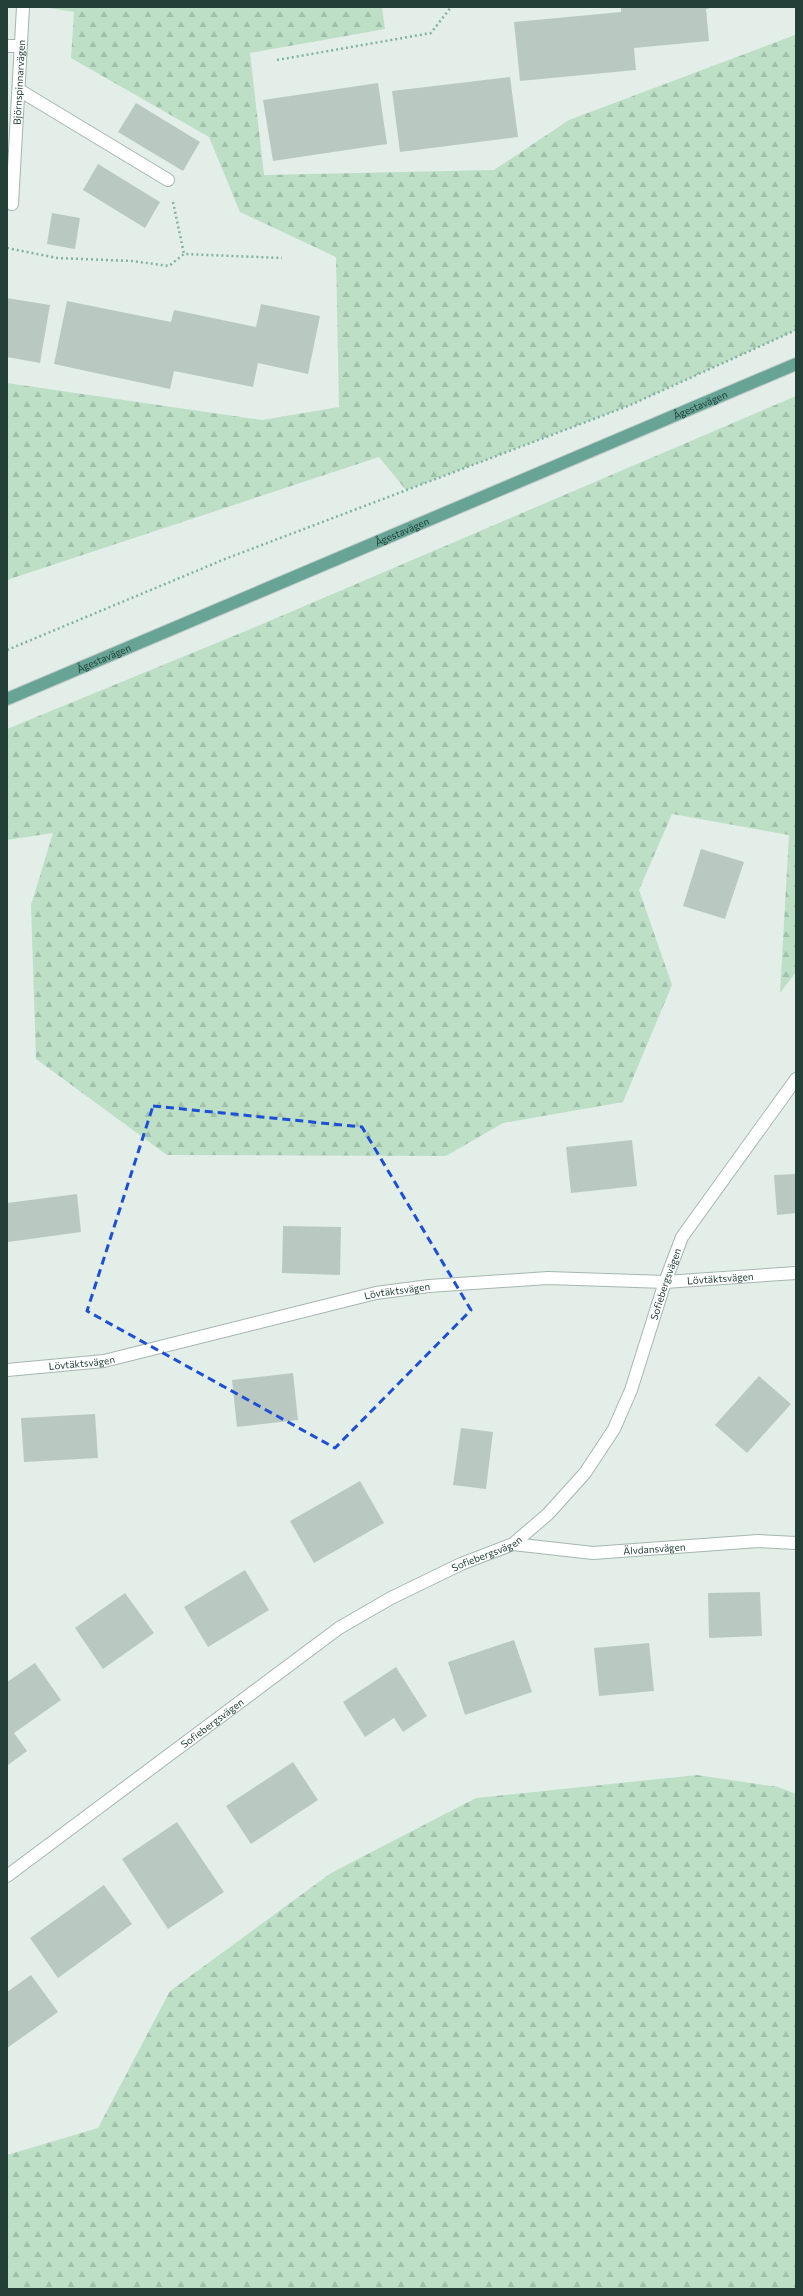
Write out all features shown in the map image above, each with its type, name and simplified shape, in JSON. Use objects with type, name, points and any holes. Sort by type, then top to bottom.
[{"type":"main road","name":"Ågestavägen","points":[[7,699],[796,364]]},
{"type":"street","name":"Björnspinnarvägen","points":[[12,204],[23,7]]},
{"type":"street","points":[[7,46],[21,46]]},
{"type":"street","points":[[19,90],[168,180]]},
{"type":"street","name":"Sofiebergsvägen","points":[[7,1876],[339,1628],[391,1598],[433,1578],[513,1544],[548,1514],[585,1473],[614,1429],[631,1390],[665,1282],[682,1237],[796,1079]]},
{"type":"street","name":"Lövtäktsvägen","points":[[7,1370],[104,1361],[376,1294],[429,1286],[548,1278],[665,1282],[796,1273]]},
{"type":"street","name":"Älvdansvägen","points":[[513,1544],[593,1553],[758,1541],[796,1543]]},
{"type":"path","points":[[277,60],[431,33],[451,7]]},
{"type":"path","points":[[168,180],[184,254]]},
{"type":"path","points":[[7,248],[57,258],[132,261],[169,266],[184,254],[282,258]]},
{"type":"path","points":[[7,650],[225,559],[628,406],[796,330]]},
{"type":"highlighted area","points":[[153,1106],[362,1127],[471,1310],[335,1448],[87,1311]]},
{"type":"green space","points":[[43,7],[382,7],[385,29],[250,53],[264,175],[494,170],[569,120],[795,35],[796,32],[796,330],[628,406],[406,490],[379,457],[7,580],[7,383],[262,420],[339,407],[336,257],[240,212],[209,137],[71,58],[74,12]]},
{"type":"green space","points":[[796,396],[796,972],[780,993],[789,835],[672,814],[639,890],[672,985],[623,1102],[503,1123],[446,1156],[167,1155],[36,1059],[31,905],[53,833],[7,840],[7,729],[260,625]]},
{"type":"green space","points":[[697,1775],[778,1787],[796,1794],[796,2289],[7,2289],[7,2155],[98,2128],[170,1991],[331,1873],[476,1798]]},
{"type":"building","points":[[621,7],[715,7],[706,9],[709,41],[634,48],[636,70],[520,81],[514,22],[621,12]]},
{"type":"building","points":[[510,77],[518,137],[400,152],[392,91]]},
{"type":"building","points":[[378,83],[387,144],[273,161],[263,100]]},
{"type":"building","points":[[136,103],[200,142],[183,171],[118,132]]},
{"type":"building","points":[[98,164],[160,202],[145,228],[83,190]]},
{"type":"building","points":[[52,213],[80,218],[75,249],[47,244]]},
{"type":"building","points":[[7,298],[50,305],[40,363],[7,357]]},
{"type":"building","points":[[67,301],[171,322],[174,310],[256,327],[261,304],[320,316],[308,374],[258,363],[253,387],[174,371],[170,389],[54,364]]},
{"type":"building","points":[[701,849],[744,862],[725,919],[683,906]]},
{"type":"building","points":[[632,1140],[637,1186],[571,1193],[566,1147]]},
{"type":"building","points":[[796,1174],[796,1213],[777,1215],[774,1175]]},
{"type":"building","points":[[77,1194],[81,1232],[8,1242],[7,1203]]},
{"type":"building","points":[[283,1226],[341,1227],[340,1275],[282,1273]]},
{"type":"building","points":[[293,1373],[298,1420],[237,1427],[232,1380]]},
{"type":"building","points":[[759,1376],[791,1404],[747,1453],[715,1425]]},
{"type":"building","points":[[95,1414],[98,1458],[24,1462],[21,1418]]},
{"type":"building","points":[[461,1428],[493,1432],[486,1489],[453,1485]]},
{"type":"building","points":[[360,1481],[384,1523],[314,1563],[290,1521]]},
{"type":"building","points":[[245,1570],[269,1610],[208,1647],[184,1607]]},
{"type":"building","points":[[760,1592],[762,1636],[709,1638],[708,1593]]},
{"type":"building","points":[[125,1593],[154,1633],[103,1669],[75,1628]]},
{"type":"building","points":[[514,1640],[532,1692],[465,1715],[448,1662]]},
{"type":"building","points":[[649,1643],[654,1691],[599,1696],[594,1648]]},
{"type":"building","points":[[35,1663],[61,1700],[14,1733],[27,1751],[8,1765],[7,1682]]},
{"type":"building","points":[[396,1667],[427,1716],[403,1732],[394,1718],[365,1737],[343,1702]]},
{"type":"building","points":[[293,1762],[318,1800],[251,1844],[226,1806]]},
{"type":"building","points":[[177,1822],[224,1892],[168,1929],[122,1859]]},
{"type":"building","points":[[104,1885],[132,1924],[58,1978],[30,1938]]},
{"type":"building","points":[[31,1975],[58,2012],[7,2048],[7,1992]]}]
